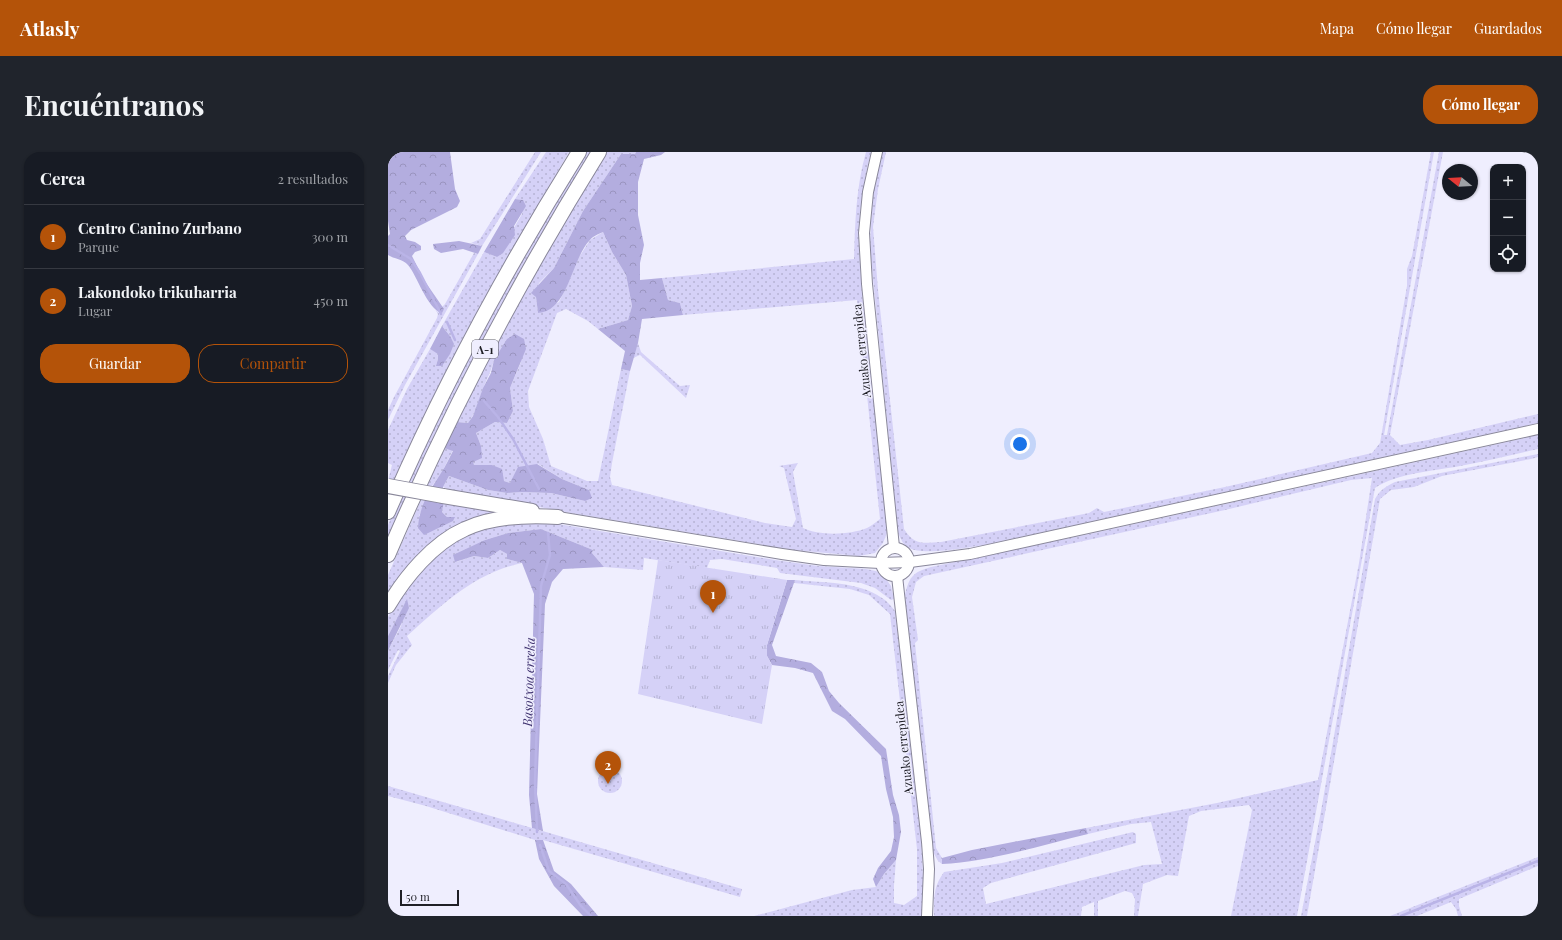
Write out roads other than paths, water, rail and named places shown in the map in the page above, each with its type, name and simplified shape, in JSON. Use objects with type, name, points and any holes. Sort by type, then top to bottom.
[{"type":"highway","name":"A-1","points":[[388,512],[429,423],[472,339],[509,271],[579,152]]},
{"type":"highway","name":"A-1","points":[[388,555],[445,429],[483,353],[518,288],[599,152]]},
{"type":"highway","points":[[388,486],[521,508],[558,517]]},
{"type":"highway","points":[[388,606],[414,568],[446,541],[464,529],[484,522],[505,518],[539,515],[558,517]]},
{"type":"main road","name":"Azuako errepidea","points":[[876,152],[868,192],[864,234],[867,284],[894,547]]},
{"type":"main road","points":[[558,517],[782,554],[850,562],[910,562],[970,554],[1538,429]]},
{"type":"main road","points":[[894,547],[905,551],[910,562],[904,574],[898,576],[889,576],[883,570],[880,563],[884,552],[894,547]]},
{"type":"main road","name":"Azuako errepidea","points":[[898,576],[927,842],[927,916]]},
{"type":"waterway","name":"Basotxoa erreka","points":[[388,245],[411,259],[441,314]]},
{"type":"waterway","name":"Basotxoa erreka","points":[[447,322],[455,340]]},
{"type":"waterway","name":"Basotxoa erreka","points":[[484,401],[498,417],[513,439],[539,489]]},
{"type":"waterway","name":"Basotxoa erreka","points":[[537,832],[535,783],[541,586],[550,555],[548,533]]},
{"type":"waterway","name":"Basotxoa erreka","points":[[540,845],[549,871],[566,884],[581,906],[591,916]]},
{"type":"waterway","points":[[1401,916],[1538,861]]},
{"type":"place","name":"Centro Canino Zurbano","points":[[713,613]]},
{"type":"place","name":"Lakondoko trikuharria","points":[[608,784]]}]
